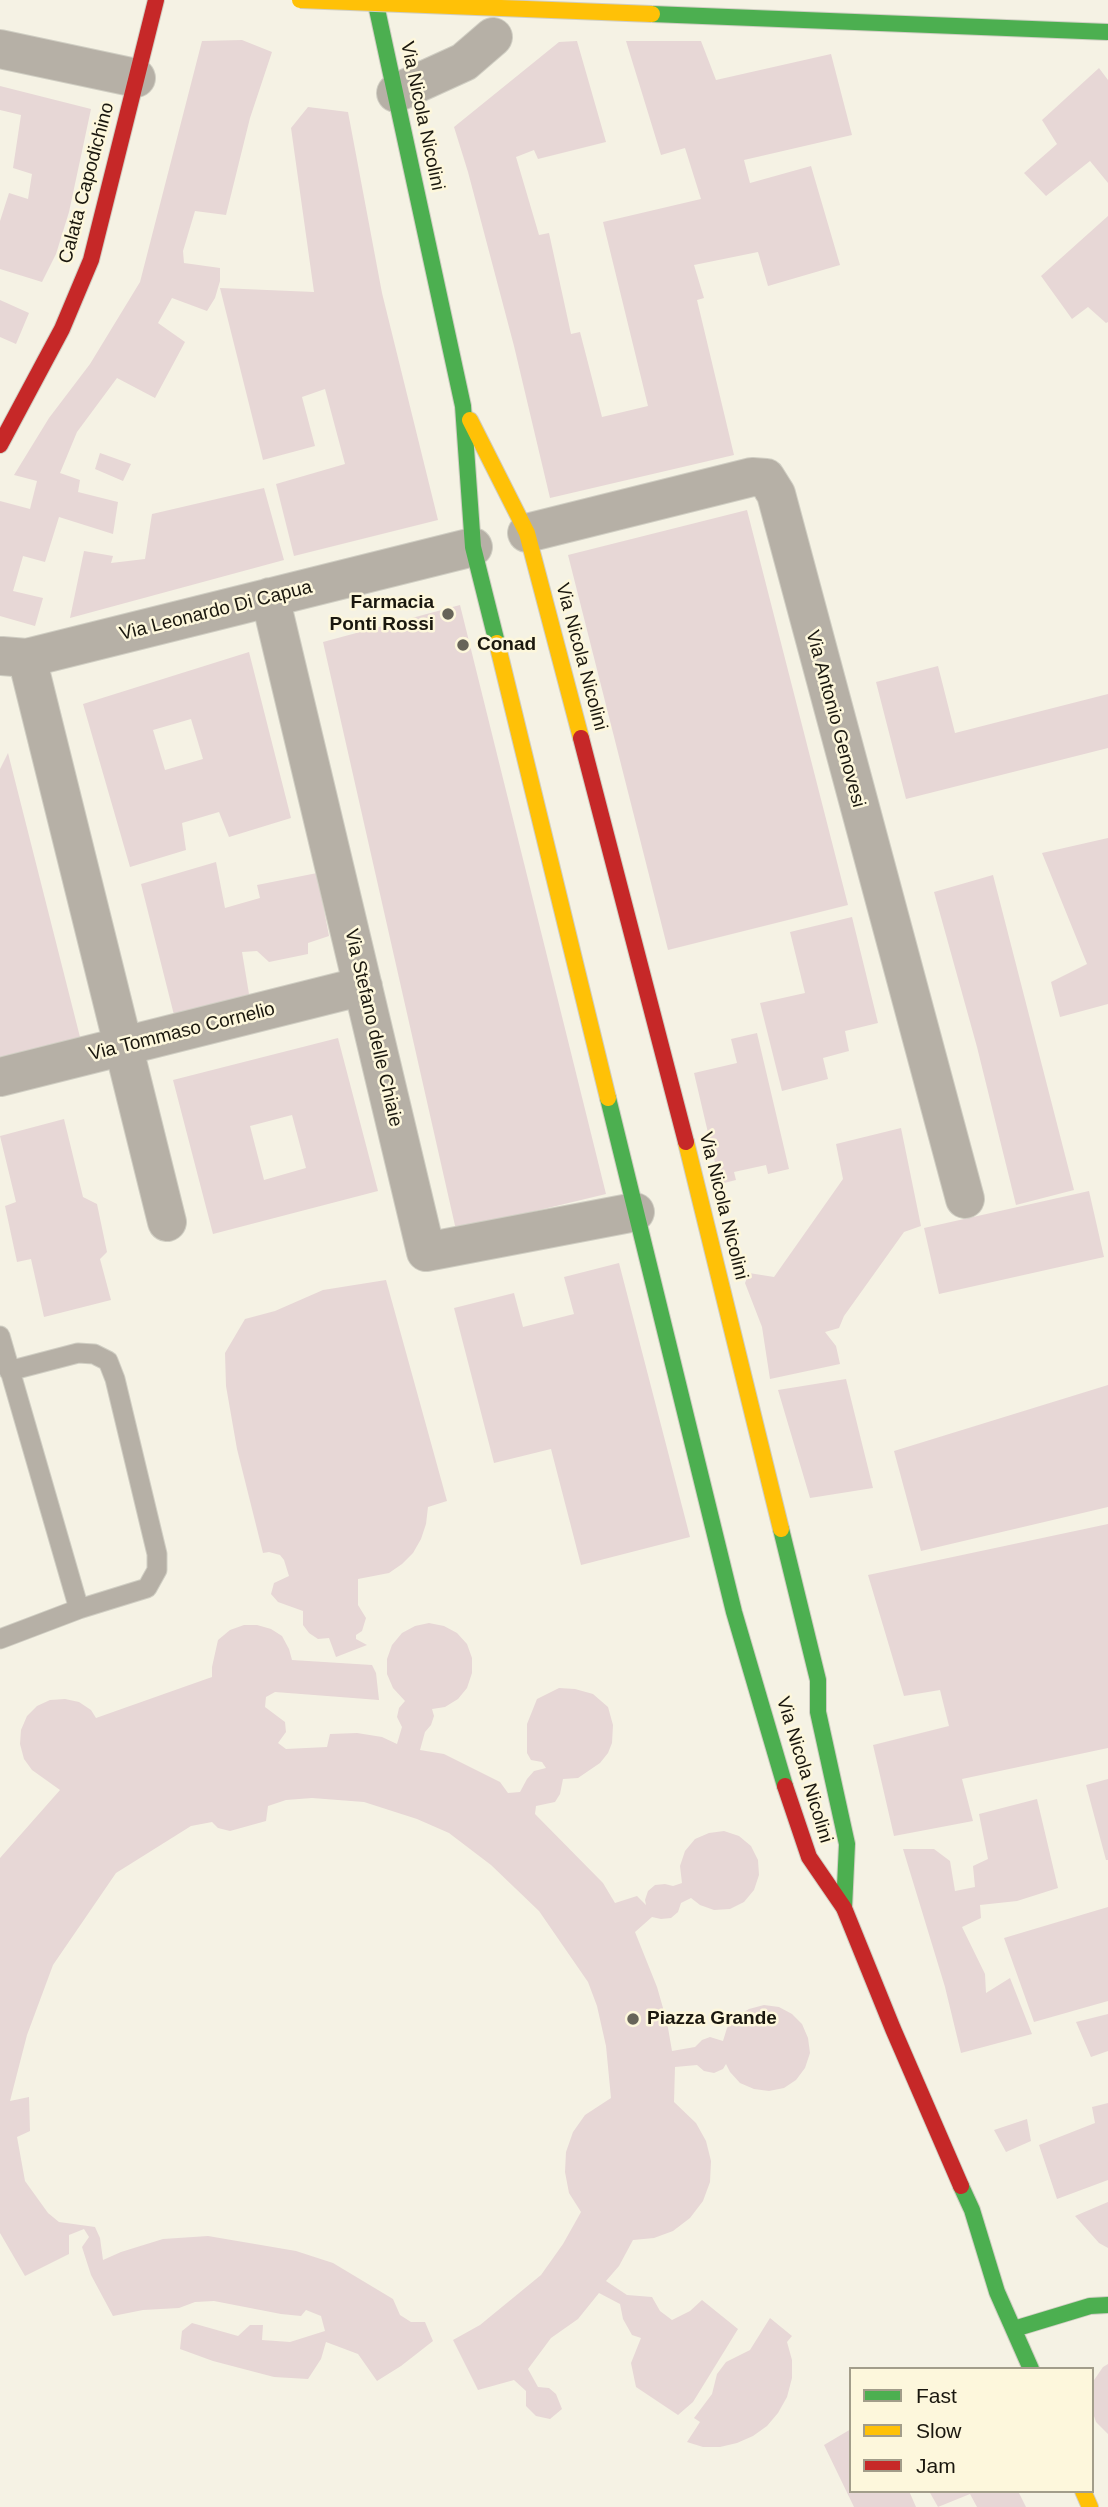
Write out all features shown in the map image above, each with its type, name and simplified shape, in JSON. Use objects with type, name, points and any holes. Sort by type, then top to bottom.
[{"type":"main road","name":"Calata Capodichino","points":[[0,444],[62,329],[91,260],[156,0]]},
{"type":"main road","points":[[300,0],[1108,32]]},
{"type":"main road","name":"Via Nicola Nicolini","points":[[375,0],[463,406],[480,545],[635,1212],[734,1612],[779,1766],[809,1857],[844,1908]]},
{"type":"main road","name":"Via Nicola Nicolini","points":[[463,406],[506,487],[709,1235],[818,1680],[818,1712],[847,1844],[844,1908]]},
{"type":"main road","points":[[764,1712],[775,1728],[784,1734]]},
{"type":"main road","points":[[806,1733],[814,1725],[818,1712]]},
{"type":"main road","points":[[844,1908],[893,2029],[972,2210],[997,2292],[1030,2367]]},
{"type":"main road","points":[[1014,2329],[1090,2306],[1108,2305]]},
{"type":"street","points":[[396,93],[464,62],[493,37]]},
{"type":"street","points":[[0,49],[136,78]]},
{"type":"street","name":"Via Antonio Genovesi","points":[[520,535],[752,477],[766,478],[776,494],[965,1199]]},
{"type":"street","name":"Via Leonardo Di Capua","points":[[13,657],[480,545]]},
{"type":"street","name":"Via Stefano delle Chiaie","points":[[270,597],[426,1252],[635,1212]]},
{"type":"street","points":[[13,657],[124,1047],[167,1222]]},
{"type":"street","name":"Via Tommaso Cornelio","points":[[0,1077],[363,986]]},
{"type":"lane","points":[[0,1336],[79,1609]]},
{"type":"lane","points":[[0,1639],[79,1609],[147,1588],[158,1570],[157,1553],[115,1379],[108,1361],[94,1354],[78,1353],[9,1371]]},
{"type":"building","points":[[242,40],[272,52],[250,118],[226,215],[195,211],[183,251],[184,263],[220,268],[220,281],[215,298],[207,311],[172,298],[158,323],[185,342],[155,398],[117,378],[77,432],[60,473],[80,480],[78,492],[118,502],[113,534],[59,517],[45,562],[23,556],[13,591],[43,598],[35,626],[0,616],[0,501],[30,509],[37,481],[14,475],[49,418],[90,364],[140,282],[202,41]]},
{"type":"building","points":[[577,41],[606,142],[538,159],[534,150],[516,157],[539,235],[549,233],[571,334],[580,332],[602,417],[648,406],[603,222],[701,199],[685,148],[661,155],[626,41],[701,41],[716,80],[831,54],[852,135],[744,160],[750,183],[811,166],[840,265],[768,286],[758,252],[694,265],[704,298],[697,300],[734,455],[550,498],[514,346],[454,127],[559,42]]},
{"type":"building","points":[[1099,68],[1108,80],[1108,183],[1090,161],[1046,196],[1024,173],[1057,144],[1042,120]]},
{"type":"building","points":[[0,86],[91,109],[69,212],[56,254],[42,282],[0,269],[0,221],[9,193],[28,199],[32,174],[13,168],[21,115],[0,110]]},
{"type":"building","points":[[308,107],[348,112],[382,293],[438,520],[294,556],[276,484],[345,464],[325,389],[302,397],[315,446],[263,460],[220,288],[314,292],[291,128]]},
{"type":"building","points":[[1108,216],[1108,322],[1088,307],[1072,319],[1041,276]]},
{"type":"building","points":[[0,300],[29,313],[16,344],[0,337]]},
{"type":"building","points":[[100,453],[131,464],[123,481],[95,469]]},
{"type":"building","points":[[264,488],[284,560],[70,618],[84,551],[113,556],[111,563],[145,559],[152,514]]},
{"type":"building","points":[[747,510],[848,905],[668,950],[568,555]]},
{"type":"building","points":[[460,605],[606,1194],[456,1230],[323,642]]},
{"type":"building","points":[[249,652],[291,818],[229,837],[219,812],[182,823],[186,850],[130,867],[83,704]],"holes":[[[191,719],[203,759],[165,770],[153,730]]]},
{"type":"building","points":[[938,666],[955,733],[1108,694],[1108,748],[906,799],[876,682]]},
{"type":"building","points":[[8,753],[81,1041],[0,1062],[0,769]]},
{"type":"building","points":[[1108,838],[1108,1004],[1060,1017],[1051,982],[1087,964],[1042,853]]},
{"type":"building","points":[[216,862],[225,908],[260,898],[257,885],[317,873],[329,936],[308,943],[308,954],[269,962],[257,951],[242,952],[250,1000],[175,1019],[141,884]]},
{"type":"building","points":[[993,875],[1074,1190],[1016,1205],[977,1047],[934,892]]},
{"type":"building","points":[[852,917],[878,1023],[845,1031],[849,1051],[823,1058],[828,1079],[782,1091],[760,1003],[805,993],[790,932]]},
{"type":"building","points":[[757,1033],[789,1169],[768,1174],[766,1165],[734,1172],[736,1180],[720,1184],[694,1073],[737,1063],[731,1039]]},
{"type":"building","points":[[338,1038],[378,1191],[213,1234],[173,1080]],"holes":[[[292,1115],[306,1168],[264,1180],[250,1126]]]},
{"type":"building","points":[[64,1119],[83,1197],[97,1204],[107,1252],[100,1259],[111,1300],[44,1317],[31,1259],[17,1262],[5,1206],[16,1202],[0,1136]]},
{"type":"building","points":[[901,1128],[921,1226],[904,1232],[844,1316],[839,1328],[825,1332],[836,1346],[840,1364],[770,1379],[762,1327],[745,1283],[749,1273],[774,1277],[843,1179],[836,1144]]},
{"type":"building","points":[[1089,1191],[1104,1257],[939,1294],[924,1228]]},
{"type":"building","points":[[619,1263],[690,1537],[581,1565],[551,1449],[494,1463],[454,1308],[514,1293],[523,1327],[574,1314],[564,1277]]},
{"type":"building","points":[[386,1280],[447,1501],[428,1507],[421,1539],[413,1553],[402,1564],[389,1573],[358,1579],[358,1605],[366,1618],[356,1639],[367,1645],[336,1657],[329,1638],[318,1639],[303,1625],[303,1611],[278,1602],[271,1594],[274,1583],[289,1576],[280,1555],[263,1553],[237,1449],[226,1386],[225,1353],[245,1319],[275,1311],[323,1290]]},
{"type":"building","points":[[846,1379],[873,1488],[810,1498],[778,1390]]},
{"type":"building","points":[[1108,1385],[1108,1507],[921,1551],[894,1451]]},
{"type":"building","points":[[1108,1524],[1108,1748],[962,1779],[973,1821],[894,1836],[873,1745],[949,1726],[940,1690],[904,1696],[868,1575]]},
{"type":"building","name":"Piazza Grande","points":[[429,1623],[444,1626],[457,1633],[467,1644],[472,1658],[472,1673],[467,1688],[458,1699],[445,1707],[432,1709],[434,1716],[425,1732],[420,1750],[444,1754],[500,1782],[508,1793],[520,1792],[534,1771],[546,1768],[542,1762],[531,1760],[527,1753],[527,1724],[537,1699],[559,1688],[575,1689],[593,1694],[608,1707],[613,1725],[612,1743],[608,1753],[600,1763],[578,1778],[563,1779],[555,1802],[536,1806],[535,1814],[603,1883],[615,1903],[637,1896],[646,1905],[648,1891],[655,1885],[673,1886],[682,1883],[680,1866],[685,1851],[695,1839],[709,1833],[724,1831],[739,1836],[751,1846],[758,1860],[759,1875],[754,1890],[744,1902],[730,1909],[714,1910],[691,1898],[681,1903],[678,1912],[671,1918],[652,1917],[635,1932],[657,1987],[672,2051],[695,2047],[710,2037],[723,2041],[727,2028],[736,2017],[749,2009],[764,2005],[779,2007],[802,2024],[810,2053],[805,2068],[796,2080],[784,2088],[769,2091],[740,2083],[726,2064],[723,2069],[714,2073],[704,2071],[697,2065],[675,2067],[674,2102],[696,2123],[706,2141],[711,2161],[710,2182],[703,2201],[690,2218],[673,2231],[654,2238],[633,2240],[619,2266],[606,2281],[627,2295],[652,2297],[660,2311],[672,2320],[690,2311],[702,2300],[738,2329],[693,2402],[678,2415],[636,2387],[631,2363],[641,2338],[632,2335],[623,2319],[620,2304],[599,2293],[578,2319],[551,2338],[528,2369],[538,2387],[549,2388],[556,2394],[562,2409],[550,2419],[536,2416],[526,2406],[526,2391],[514,2380],[478,2390],[453,2340],[480,2325],[541,2275],[581,2212],[569,2193],[565,2172],[566,2152],[573,2132],[585,2115],[611,2098],[606,2046],[597,2006],[588,1982],[539,1911],[491,1865],[449,1833],[417,1819],[364,1802],[312,1798],[286,1800],[268,1806],[266,1821],[230,1831],[218,1828],[212,1822],[191,1826],[116,1873],[53,1965],[27,2035],[10,2101],[29,2097],[30,2131],[17,2137],[25,2181],[48,2213],[59,2222],[95,2227],[100,2238],[103,2260],[163,2239],[208,2236],[296,2251],[333,2263],[393,2299],[400,2315],[411,2322],[425,2322],[433,2341],[377,2381],[358,2354],[326,2342],[321,2359],[308,2379],[274,2377],[180,2349],[182,2331],[192,2323],[238,2336],[250,2325],[263,2325],[262,2340],[290,2342],[325,2331],[321,2316],[306,2310],[301,2316],[214,2301],[113,2316],[91,2275],[82,2247],[89,2237],[84,2229],[69,2235],[69,2254],[25,2276],[0,2233],[0,1858],[60,1790],[32,1770],[24,1759],[20,1744],[21,1730],[27,1716],[37,1706],[50,1700],[65,1699],[79,1702],[91,1710],[96,1718],[212,1677],[218,1640],[230,1630],[244,1625],[257,1625],[282,1636],[292,1660],[372,1665],[376,1673],[379,1700],[275,1692],[266,1697],[265,1707],[285,1722],[286,1732],[278,1743],[286,1749],[327,1747],[330,1734],[357,1733],[382,1737],[397,1744],[402,1727],[397,1717],[399,1708],[405,1701],[393,1688],[387,1674],[387,1659],[392,1645],[402,1633]]},
{"type":"building","points":[[1108,1779],[1108,1860],[1106,1860],[1086,1785]]},
{"type":"building","points":[[1037,1799],[1058,1888],[1017,1901],[980,1905],[981,1918],[962,1927],[985,1974],[986,1993],[1010,1978],[1032,2034],[961,2053],[945,1987],[903,1849],[934,1849],[950,1861],[955,1891],[975,1887],[973,1866],[988,1859],[979,1814]]},
{"type":"building","points":[[1108,1907],[1108,2001],[1034,2022],[1004,1938]]},
{"type":"building","points":[[1108,2014],[1108,2051],[1091,2057],[1076,2022]]},
{"type":"building","points":[[1108,2103],[1108,2180],[1057,2199],[1039,2145],[1095,2123],[1092,2107]]},
{"type":"building","points":[[1027,2119],[1031,2141],[1006,2152],[994,2130]]},
{"type":"building","points":[[1108,2202],[1108,2248],[1099,2243],[1075,2216]]},
{"type":"building","points":[[770,2318],[792,2336],[787,2342],[792,2360],[792,2378],[787,2397],[778,2413],[767,2426],[737,2443],[703,2447],[687,2442],[700,2422],[694,2418],[712,2394],[717,2374],[726,2362],[750,2350]]},
{"type":"building","points":[[1108,2364],[1108,2434],[1096,2422],[1094,2416],[1094,2380]]},
{"type":"building","points":[[849,2430],[849,2493],[910,2493],[916,2507],[854,2507],[824,2445]]},
{"type":"building","points":[[930,2493],[1019,2493],[1026,2507],[977,2507],[970,2494],[938,2507]]},
{"type":"traffic: fast","points":[[375,0],[463,406],[473,547],[497,643]]},
{"type":"traffic: fast","points":[[652,14],[1108,32]]},
{"type":"traffic: fast","points":[[608,1098],[734,1612],[785,1786]]},
{"type":"traffic: fast","points":[[781,1529],[818,1680],[818,1712],[847,1844],[844,1908]]},
{"type":"traffic: fast","points":[[961,2186],[972,2210],[997,2292],[1030,2367]]},
{"type":"traffic: fast","points":[[1014,2329],[1090,2306],[1108,2305]]},
{"type":"traffic: slow","points":[[300,0],[652,14]]},
{"type":"traffic: slow","points":[[470,420],[527,533],[581,738]]},
{"type":"traffic: slow","points":[[497,643],[608,1098]]},
{"type":"traffic: slow","points":[[686,1142],[781,1529]]},
{"type":"traffic: slow","points":[[1084,2493],[1090,2507]]},
{"type":"traffic: jam","points":[[0,445],[62,329],[91,260],[156,0]]},
{"type":"traffic: jam","points":[[581,738],[686,1142]]},
{"type":"traffic: jam","points":[[785,1786],[809,1857],[844,1908],[961,2186]]},
{"type":"place","name":"Farmacia Ponti Rossi","points":[[448,614]]},
{"type":"place","name":"Conad","points":[[463,645]]},
{"type":"place","name":"Piazza Grande","points":[[633,2019]]}]
